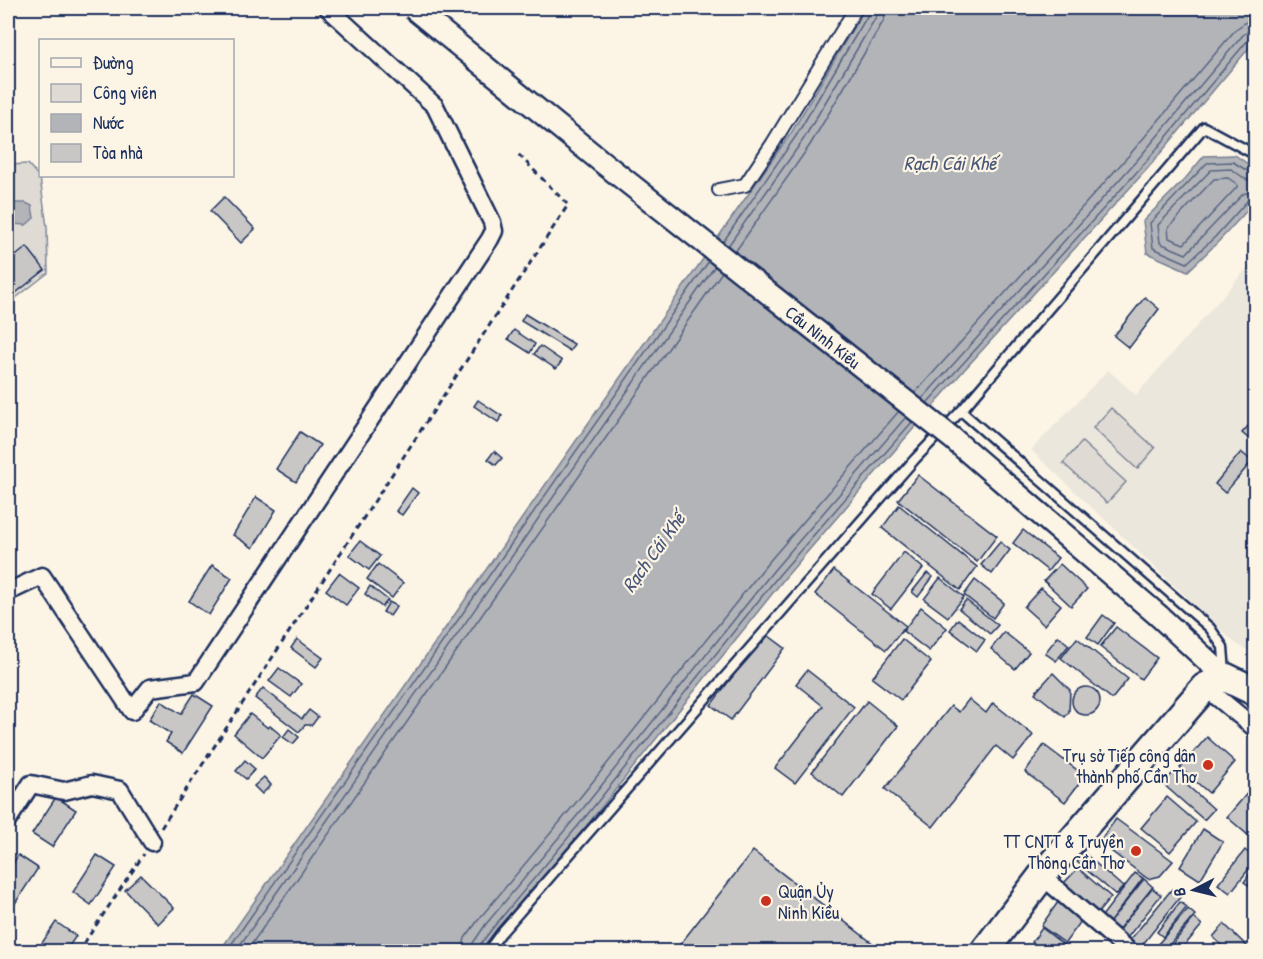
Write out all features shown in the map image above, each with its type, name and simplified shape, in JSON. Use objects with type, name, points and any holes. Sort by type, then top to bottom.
[{"type":"main road","points":[[984,951],[1042,876],[1215,682],[1256,692]]},
{"type":"street","points":[[8,592],[42,576],[132,711],[150,688],[196,682],[490,239],[494,231],[492,222],[435,106],[328,8]]},
{"type":"street","name":"Cầu Ninh Kiều","points":[[413,8],[602,162],[952,438],[1159,615],[1215,682]]},
{"type":"street","points":[[719,190],[745,185],[856,8]]},
{"type":"street","points":[[1215,682],[1256,729]]},
{"type":"street","points":[[8,820],[31,784],[64,791],[92,784],[120,790],[152,842]]},
{"type":"street","points":[[1042,876],[1130,951]]},
{"type":"lane","points":[[488,951],[501,933],[915,459],[961,411],[1204,127],[1256,155]]},
{"type":"lane","points":[[961,411],[1210,628],[1223,647],[1215,682]]},
{"type":"path","points":[[78,951],[152,842],[568,205],[517,153]]},
{"type":"shaded area","points":[[1255,259],[1255,655],[1235,643],[1031,450],[1108,370],[1136,395]]},
{"type":"green space","points":[[28,164],[40,178],[47,227],[48,273],[8,304],[8,165]]},
{"type":"green space","points":[[1111,408],[1155,448],[1137,469],[1093,428]]},
{"type":"green space","points":[[1082,442],[1126,482],[1107,503],[1063,463]]},
{"type":"water","name":"Rạch Cái Khế","points":[[865,8],[1255,8],[1255,41],[1148,168],[964,370],[784,579],[483,951],[219,952],[791,133]]},
{"type":"water","points":[[1235,155],[1255,169],[1254,203],[1188,271],[1147,253],[1143,221],[1185,179],[1204,156]]},
{"type":"water","points":[[8,185],[13,203],[26,203],[32,206],[34,218],[26,225],[11,224],[8,236]]},
{"type":"building","points":[[224,197],[255,229],[241,243],[210,211]]},
{"type":"building","points":[[27,247],[45,270],[8,299],[8,262]]},
{"type":"building","points":[[1145,297],[1159,309],[1129,348],[1114,336]]},
{"type":"building","points":[[525,314],[574,344],[570,351],[521,321]]},
{"type":"building","points":[[514,330],[535,344],[530,353],[508,339]]},
{"type":"building","points":[[540,346],[562,361],[556,369],[534,354]]},
{"type":"building","points":[[478,400],[502,416],[498,422],[474,406]]},
{"type":"building","points":[[1256,417],[1256,445],[1242,433]]},
{"type":"building","points":[[300,432],[320,445],[296,482],[276,469]]},
{"type":"building","points":[[494,451],[502,458],[496,465],[488,459]]},
{"type":"building","points":[[1241,452],[1252,461],[1225,493],[1215,484]]},
{"type":"building","points":[[918,475],[997,536],[977,562],[898,500]]},
{"type":"building","points":[[412,488],[418,493],[402,515],[396,511]]},
{"type":"building","points":[[256,497],[276,510],[253,548],[233,535]]},
{"type":"building","points":[[899,505],[977,567],[960,590],[882,528]]},
{"type":"building","points":[[1023,530],[1058,558],[1048,571],[1013,543]]},
{"type":"building","points":[[360,541],[380,556],[369,570],[349,555]]},
{"type":"building","points":[[1000,542],[1010,550],[992,574],[981,565]]},
{"type":"building","points":[[904,552],[923,568],[891,609],[872,594]]},
{"type":"building","points":[[378,564],[403,583],[392,598],[367,579]]},
{"type":"building","points":[[1060,564],[1087,589],[1071,606],[1044,581]]},
{"type":"building","points":[[212,565],[232,578],[209,615],[189,601]]},
{"type":"building","points":[[834,570],[906,626],[886,650],[815,594]]},
{"type":"building","points":[[339,573],[359,588],[346,605],[326,590]]},
{"type":"building","points":[[927,573],[933,577],[918,597],[912,592]]},
{"type":"building","points":[[940,578],[964,597],[948,617],[924,599]]},
{"type":"building","points":[[975,580],[1004,603],[993,618],[964,595]]},
{"type":"building","points":[[370,586],[388,600],[382,607],[365,594]]},
{"type":"building","points":[[1041,588],[1061,605],[1044,625],[1024,607]]},
{"type":"building","points":[[966,600],[998,625],[990,634],[959,609]]},
{"type":"building","points":[[389,602],[397,606],[390,616],[383,612]]},
{"type":"building","points":[[921,607],[947,628],[929,651],[903,631]]},
{"type":"building","points":[[1103,615],[1114,623],[1098,645],[1087,637]]},
{"type":"building","points":[[958,619],[985,640],[977,651],[950,630]]},
{"type":"building","points":[[1116,627],[1157,658],[1141,679],[1100,647]]},
{"type":"building","points":[[1004,632],[1029,652],[1015,669],[991,649]]},
{"type":"building","points":[[765,633],[785,648],[731,720],[711,705]]},
{"type":"building","points":[[1058,636],[1069,645],[1056,661],[1045,653]]},
{"type":"building","points":[[1077,638],[1128,679],[1112,699],[1061,658]]},
{"type":"building","points":[[297,639],[323,658],[316,667],[291,648]]},
{"type":"building","points":[[902,639],[931,662],[901,700],[872,678]]},
{"type":"building","points":[[279,668],[301,684],[291,697],[269,681]]},
{"type":"building","points":[[807,670],[854,707],[795,783],[775,768],[823,706],[796,684]]},
{"type":"building","points":[[1053,673],[1070,690],[1069,712],[1065,717],[1035,693]]},
{"type":"building","points":[[1086,687],[1096,691],[1100,701],[1096,711],[1086,715],[1076,711],[1072,701],[1076,691]]},
{"type":"building","points":[[263,688],[302,719],[309,710],[318,717],[312,725],[305,725],[299,732],[255,698]]},
{"type":"building","points":[[194,694],[213,706],[183,753],[166,742],[171,734],[149,720],[161,701],[181,714]]},
{"type":"building","points":[[969,699],[986,713],[993,703],[1033,735],[1013,760],[996,746],[933,827],[885,789],[951,706],[959,712]]},
{"type":"building","points":[[867,701],[898,726],[843,797],[812,772]]},
{"type":"building","points":[[250,714],[281,735],[262,758],[234,734]]},
{"type":"building","points":[[289,729],[299,737],[293,744],[283,737]]},
{"type":"building","name":"Trụ sở Tiếp công dân thành phố Cần Thơ","points":[[1207,737],[1235,762],[1209,793],[1180,768]]},
{"type":"building","points":[[1044,745],[1085,776],[1065,802],[1025,772]]},
{"type":"building","points":[[245,760],[255,769],[246,779],[236,771]]},
{"type":"building","points":[[1173,773],[1214,809],[1204,820],[1163,784]]},
{"type":"building","points":[[264,777],[271,785],[262,794],[254,786]]},
{"type":"building","points":[[1256,783],[1256,842],[1227,817]]},
{"type":"building","points":[[56,797],[76,810],[52,847],[32,834]]},
{"type":"building","points":[[1167,797],[1196,822],[1170,852],[1141,828]]},
{"type":"building","name":"TT CNTT & Truyền Thông Cần Thơ","points":[[1116,819],[1173,861],[1160,876],[1148,879],[1099,842]]},
{"type":"building","points":[[1203,829],[1223,842],[1200,880],[1180,867]]},
{"type":"building","points":[[1245,850],[1256,860],[1230,893],[1218,884]]},
{"type":"building","name":"Quận Ủy Ninh Kiều","points":[[753,851],[884,952],[674,952]]},
{"type":"building","points":[[1084,853],[1123,887],[1116,895],[1077,862]]},
{"type":"building","points":[[18,855],[38,868],[14,905],[8,901],[8,872]]},
{"type":"building","points":[[97,855],[116,867],[91,905],[73,892]]},
{"type":"building","points":[[1256,865],[1256,890],[1244,882]]},
{"type":"building","points":[[1078,868],[1111,897],[1097,914],[1063,884]]},
{"type":"building","points":[[1135,873],[1143,878],[1110,922],[1102,916]]},
{"type":"building","points":[[141,875],[174,908],[158,924],[125,890]]},
{"type":"building","points":[[1144,879],[1153,887],[1118,930],[1109,923]]},
{"type":"building","points":[[1152,888],[1161,895],[1127,938],[1118,931]]},
{"type":"building","points":[[1172,889],[1181,896],[1140,948],[1130,940]]},
{"type":"building","points":[[1058,902],[1082,920],[1065,943],[1041,926]]},
{"type":"building","points":[[1180,902],[1187,907],[1163,937],[1157,932]]},
{"type":"building","points":[[1188,909],[1195,915],[1165,950],[1158,944]]},
{"type":"building","points":[[1194,918],[1202,925],[1179,952],[1166,952]]},
{"type":"building","points":[[56,922],[76,936],[65,952],[36,952]]},
{"type":"building","points":[[1224,924],[1251,952],[1228,952],[1213,937]]},
{"type":"building","points":[[1042,928],[1073,952],[1045,952],[1032,942]]},
{"type":"place","name":"Trụ sở Tiếp công dân thành phố Cần Thơ","points":[[1208,765]]},
{"type":"place","name":"TT CNTT & Truyền Thông Cần Thơ","points":[[1136,851]]},
{"type":"place","name":"Quận Ủy Ninh Kiều","points":[[766,901]]}]
